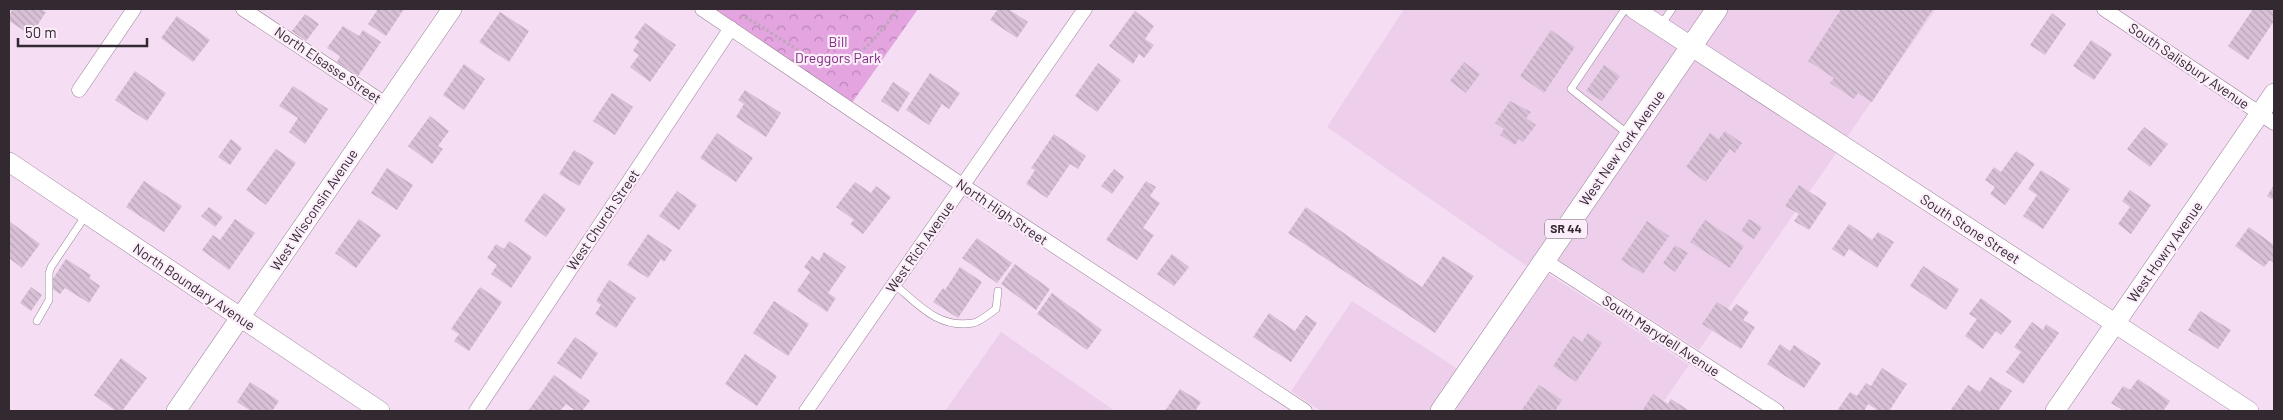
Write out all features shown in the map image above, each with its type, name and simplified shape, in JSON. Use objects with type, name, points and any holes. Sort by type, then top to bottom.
[{"type":"main road","name":"West New York Avenue","points":[[1441,411],[1692,47],[1712,11]]},
{"type":"street","points":[[79,90],[134,9]]},
{"type":"street","name":"North Elsasse Street","points":[[243,9],[387,105]]},
{"type":"street","name":"West Wisconsin Avenue","points":[[176,411],[452,9]]},
{"type":"street","name":"North High Street","points":[[702,9],[962,185],[1305,411]]},
{"type":"street","name":"West Rich Avenue","points":[[806,411],[1084,9]]},
{"type":"street","name":"South Stone Street","points":[[1634,9],[2249,411]]},
{"type":"street","name":"South Salisbury Avenue","points":[[2104,9],[2267,118]]},
{"type":"street","name":"West Church Street","points":[[476,411],[731,28]]},
{"type":"street","name":"West Howry Avenue","points":[[2055,411],[2116,323],[2267,118],[2274,93]]},
{"type":"street","name":"North Boundary Avenue","points":[[9,162],[380,411]]},
{"type":"street","name":"South Marydell Avenue","points":[[1544,260],[1777,411]]},
{"type":"lane","points":[[1625,9],[1571,89],[1630,136]]},
{"type":"lane","points":[[1660,26],[1672,9]]},
{"type":"lane","points":[[38,320],[49,300],[49,273],[51,267],[86,214]]},
{"type":"lane","points":[[894,284],[928,315],[948,323],[974,323],[996,309],[998,291]]},
{"type":"path","points":[[741,16],[809,57],[836,65],[850,61],[862,52],[878,36],[898,9]]},
{"type":"shaded area","points":[[1404,9],[1618,9],[1678,49],[1528,267],[1327,127]]},
{"type":"shaded area","points":[[1650,9],[1705,9],[1688,34]]},
{"type":"shaded area","points":[[1729,9],[1936,9],[1847,137],[1705,45]]},
{"type":"shaded area","points":[[1695,60],[1837,152],[1699,350],[1557,259]]},
{"type":"shaded area","points":[[1547,273],[1689,365],[1657,411],[1453,411]]},
{"type":"shaded area","points":[[1352,301],[1458,369],[1429,411],[1321,411],[1291,391]]},
{"type":"shaded area","points":[[1001,332],[1115,411],[945,411]]},
{"type":"green space","name":"Bill Dreggors Park","points":[[702,9],[918,9],[849,107]]},
{"type":"building","points":[[13,9],[40,9],[46,12],[31,35],[9,21],[9,15]]},
{"type":"building","points":[[378,9],[404,9],[386,36],[368,24]]},
{"type":"building","points":[[998,9],[1008,9],[1028,22],[1017,38],[990,20]]},
{"type":"building","points":[[1841,9],[1933,9],[1872,102],[1858,93],[1854,99],[1830,83],[1834,78],[1808,61]]},
{"type":"building","points":[[2253,9],[2274,10],[2274,21],[2248,60],[2228,46]]},
{"type":"building","points":[[1135,11],[1154,26],[1145,39],[1154,45],[1144,58],[1139,54],[1133,64],[1109,46]]},
{"type":"building","points":[[500,12],[529,31],[509,62],[479,42]]},
{"type":"building","points":[[2052,13],[2066,24],[2045,55],[2030,45]]},
{"type":"building","points":[[305,14],[319,24],[306,41],[292,31]]},
{"type":"building","points":[[177,16],[210,40],[193,62],[161,38]]},
{"type":"building","points":[[645,23],[676,45],[650,82],[630,67],[639,55],[633,51],[639,41],[634,38]]},
{"type":"building","points":[[343,26],[359,36],[363,30],[381,42],[358,76],[337,62],[340,56],[327,48]]},
{"type":"building","points":[[1551,30],[1575,47],[1544,93],[1520,76]]},
{"type":"building","points":[[2091,40],[2112,54],[2094,80],[2073,66]]},
{"type":"building","points":[[1464,62],[1480,74],[1466,93],[1450,81]]},
{"type":"building","points":[[1098,63],[1121,80],[1097,112],[1075,96]]},
{"type":"building","points":[[464,64],[485,79],[464,110],[443,95]]},
{"type":"building","points":[[1604,65],[1620,76],[1602,101],[1586,91]]},
{"type":"building","points":[[135,71],[166,93],[147,121],[115,100]]},
{"type":"building","points":[[930,73],[960,93],[949,109],[942,104],[929,125],[906,110]]},
{"type":"building","points":[[893,82],[910,93],[898,112],[881,101]]},
{"type":"building","points":[[293,86],[328,109],[305,144],[289,132],[298,118],[279,106]]},
{"type":"building","points":[[745,90],[781,113],[766,137],[736,117],[744,104],[738,100]]},
{"type":"building","points":[[612,93],[633,107],[615,135],[593,121]]},
{"type":"building","points":[[1510,101],[1531,112],[1526,118],[1536,125],[1523,142],[1519,139],[1515,145],[1500,135],[1504,129],[1495,123]]},
{"type":"building","points":[[430,116],[449,131],[438,146],[443,149],[432,164],[408,146]]},
{"type":"building","points":[[2144,127],[2168,144],[2150,167],[2127,149]]},
{"type":"building","points":[[1725,131],[1742,143],[1735,153],[1730,149],[1706,182],[1686,167],[1710,133],[1719,139]]},
{"type":"building","points":[[717,133],[753,158],[736,182],[700,158]]},
{"type":"building","points":[[1054,134],[1086,156],[1078,169],[1070,164],[1047,198],[1026,184],[1035,170],[1031,168]]},
{"type":"building","points":[[231,139],[242,148],[230,165],[218,157]]},
{"type":"building","points":[[276,149],[296,163],[266,205],[246,190]]},
{"type":"building","points":[[574,150],[594,162],[579,186],[559,174]]},
{"type":"building","points":[[2016,151],[2035,164],[2005,205],[1990,194],[1995,187],[1985,180],[1994,167],[2001,172]]},
{"type":"building","points":[[387,168],[413,185],[397,210],[371,193]]},
{"type":"building","points":[[1114,169],[1124,177],[1112,194],[1101,186]]},
{"type":"building","points":[[2041,170],[2070,189],[2043,229],[2023,216],[2037,195],[2028,189]]},
{"type":"building","points":[[144,181],[182,206],[164,232],[126,207]]},
{"type":"building","points":[[1146,181],[1156,187],[1150,196],[1160,203],[1143,228],[1154,235],[1137,260],[1106,240]]},
{"type":"building","points":[[855,182],[871,193],[876,186],[891,197],[863,234],[850,224],[854,220],[836,207]]},
{"type":"building","points":[[1799,185],[1827,203],[1809,230],[1794,221],[1799,214],[1785,206]]},
{"type":"building","points":[[2274,185],[2274,200],[2267,196]]},
{"type":"building","points":[[2130,190],[2151,205],[2131,234],[2118,224],[2130,207],[2122,201]]},
{"type":"building","points":[[677,191],[697,205],[679,230],[659,216]]},
{"type":"building","points":[[544,193],[566,209],[546,237],[524,221]]},
{"type":"building","points":[[209,207],[223,217],[215,227],[201,216]]},
{"type":"building","points":[[1306,207],[1422,287],[1443,256],[1474,276],[1435,333],[1288,233]]},
{"type":"building","points":[[235,219],[255,233],[229,270],[202,250],[213,235],[220,240]]},
{"type":"building","points":[[359,219],[381,235],[356,268],[335,253]]},
{"type":"building","points":[[1749,219],[1762,227],[1754,239],[1741,231]]},
{"type":"building","points":[[1705,220],[1744,246],[1730,268],[1690,242]]},
{"type":"building","points":[[9,221],[40,244],[22,268],[9,258]]},
{"type":"building","points":[[1647,221],[1669,236],[1643,274],[1621,260]]},
{"type":"building","points":[[1849,224],[1872,240],[1878,232],[1894,242],[1877,268],[1849,249],[1844,257],[1832,249]]},
{"type":"building","points":[[2249,227],[2274,245],[2274,263],[2270,260],[2264,267],[2235,246]]},
{"type":"building","points":[[648,234],[672,250],[664,262],[661,259],[648,278],[627,265]]},
{"type":"building","points":[[977,238],[1012,263],[997,283],[962,258]]},
{"type":"building","points":[[509,241],[532,257],[511,288],[491,274],[497,265],[487,258],[496,244],[504,249]]},
{"type":"building","points":[[1675,245],[1688,253],[1675,272],[1663,263]]},
{"type":"building","points":[[824,252],[846,267],[828,293],[836,298],[827,312],[797,291],[810,272],[804,267],[812,256],[819,261]]},
{"type":"building","points":[[1172,254],[1189,267],[1174,286],[1157,274]]},
{"type":"building","points":[[66,259],[91,275],[89,278],[100,286],[89,303],[65,288],[60,294],[48,286]]},
{"type":"building","points":[[1015,264],[1050,289],[1036,310],[1001,284]]},
{"type":"building","points":[[1923,266],[1959,289],[1946,310],[1910,286]]},
{"type":"building","points":[[960,267],[982,282],[958,318],[933,302],[943,288],[945,290]]},
{"type":"building","points":[[609,280],[636,298],[616,328],[595,314],[601,305],[596,301]]},
{"type":"building","points":[[31,287],[42,295],[31,311],[20,303]]},
{"type":"building","points":[[480,287],[502,302],[469,351],[454,341],[459,334],[451,329]]},
{"type":"building","points":[[1052,293],[1102,330],[1087,350],[1037,314]]},
{"type":"building","points":[[1981,298],[2012,321],[2001,335],[1996,331],[1983,349],[1965,336],[1977,319],[1969,314]]},
{"type":"building","points":[[774,301],[809,324],[788,356],[753,333]]},
{"type":"building","points":[[1717,302],[1731,311],[1736,304],[1749,312],[1743,320],[1755,327],[1741,349],[1702,324]]},
{"type":"building","points":[[2200,311],[2231,330],[2218,349],[2188,330]]},
{"type":"building","points":[[1269,313],[1295,331],[1306,315],[1317,323],[1291,362],[1253,337]]},
{"type":"building","points":[[2032,322],[2043,330],[2046,324],[2059,333],[2023,384],[2006,372],[2021,352],[2014,347]]},
{"type":"building","points":[[1588,333],[1602,343],[1576,382],[1553,366],[1573,336],[1582,342]]},
{"type":"building","points":[[575,337],[598,353],[581,379],[557,363]]},
{"type":"building","points":[[1780,344],[1790,351],[1794,345],[1821,363],[1804,388],[1767,364]]},
{"type":"building","points":[[745,354],[777,376],[757,406],[725,384]]},
{"type":"building","points":[[121,358],[147,378],[122,411],[116,411],[94,395]]},
{"type":"building","points":[[1882,368],[1907,384],[1889,411],[1879,411],[1868,404],[1864,411],[1837,411],[1850,392],[1857,396],[1866,383],[1871,386]]},
{"type":"building","points":[[554,375],[590,401],[582,411],[576,411],[566,404],[560,411],[528,411]]},
{"type":"building","points":[[1990,377],[2012,391],[1998,411],[1950,411],[1968,385],[1980,392]]},
{"type":"building","points":[[2138,379],[2170,401],[2163,411],[2124,411],[2111,403],[2123,386],[2130,390]]},
{"type":"building","points":[[250,382],[279,401],[272,411],[251,411],[237,402]]},
{"type":"building","points":[[1539,385],[1562,400],[1555,411],[1521,411]]},
{"type":"building","points":[[1180,389],[1201,402],[1195,411],[1165,411]]},
{"type":"building","points":[[1653,394],[1668,404],[1671,399],[1690,411],[1642,411]]}]
